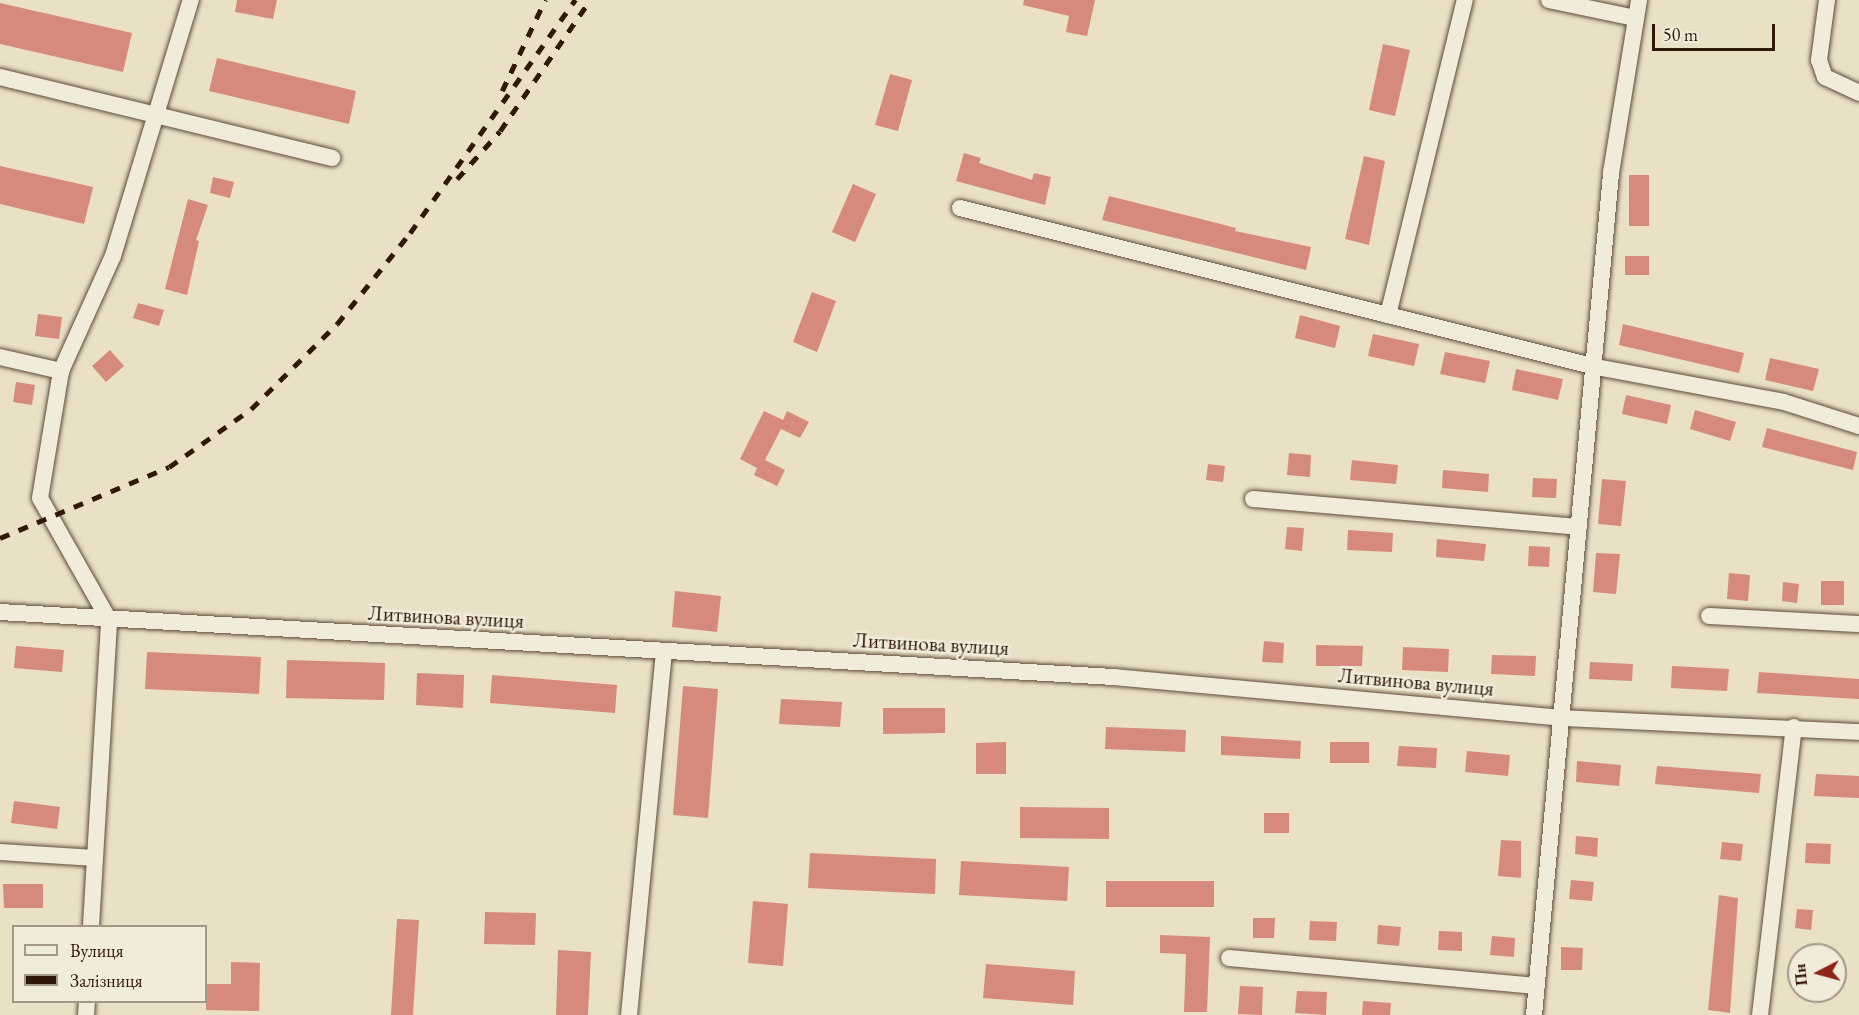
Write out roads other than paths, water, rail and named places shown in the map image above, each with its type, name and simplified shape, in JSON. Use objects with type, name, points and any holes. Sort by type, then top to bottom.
[{"type":"street","points":[[91,925],[109,620],[40,498],[61,371],[113,256],[157,116],[190,0]]},
{"type":"street","points":[[1388,315],[1465,0]]},
{"type":"street","points":[[1549,0],[1635,18]]},
{"type":"street","points":[[1534,1015],[1596,367],[1611,173],[1639,0]]},
{"type":"street","points":[[1827,0],[1819,60],[1825,77],[1859,93]]},
{"type":"street","points":[[0,77],[332,158]]},
{"type":"street","points":[[960,208],[1596,367],[1784,402],[1859,426]]},
{"type":"street","points":[[0,357],[61,371]]},
{"type":"street","points":[[1253,499],[1579,527]]},
{"type":"street","name":"Литвинова вулиця","points":[[0,612],[1113,677],[1562,718],[1794,727],[1859,732]]},
{"type":"street","points":[[1710,616],[1859,624]]},
{"type":"street","points":[[629,1015],[664,652]]},
{"type":"street","points":[[1760,1015],[1794,727]]},
{"type":"street","points":[[0,852],[95,858]]},
{"type":"street","points":[[1229,958],[1537,986]]},
{"type":"railway","points":[[502,91],[545,0]]},
{"type":"railway","points":[[0,538],[169,467],[251,409],[337,324],[410,233],[575,0]]},
{"type":"railway","points":[[457,179],[500,131],[590,0]]}]
